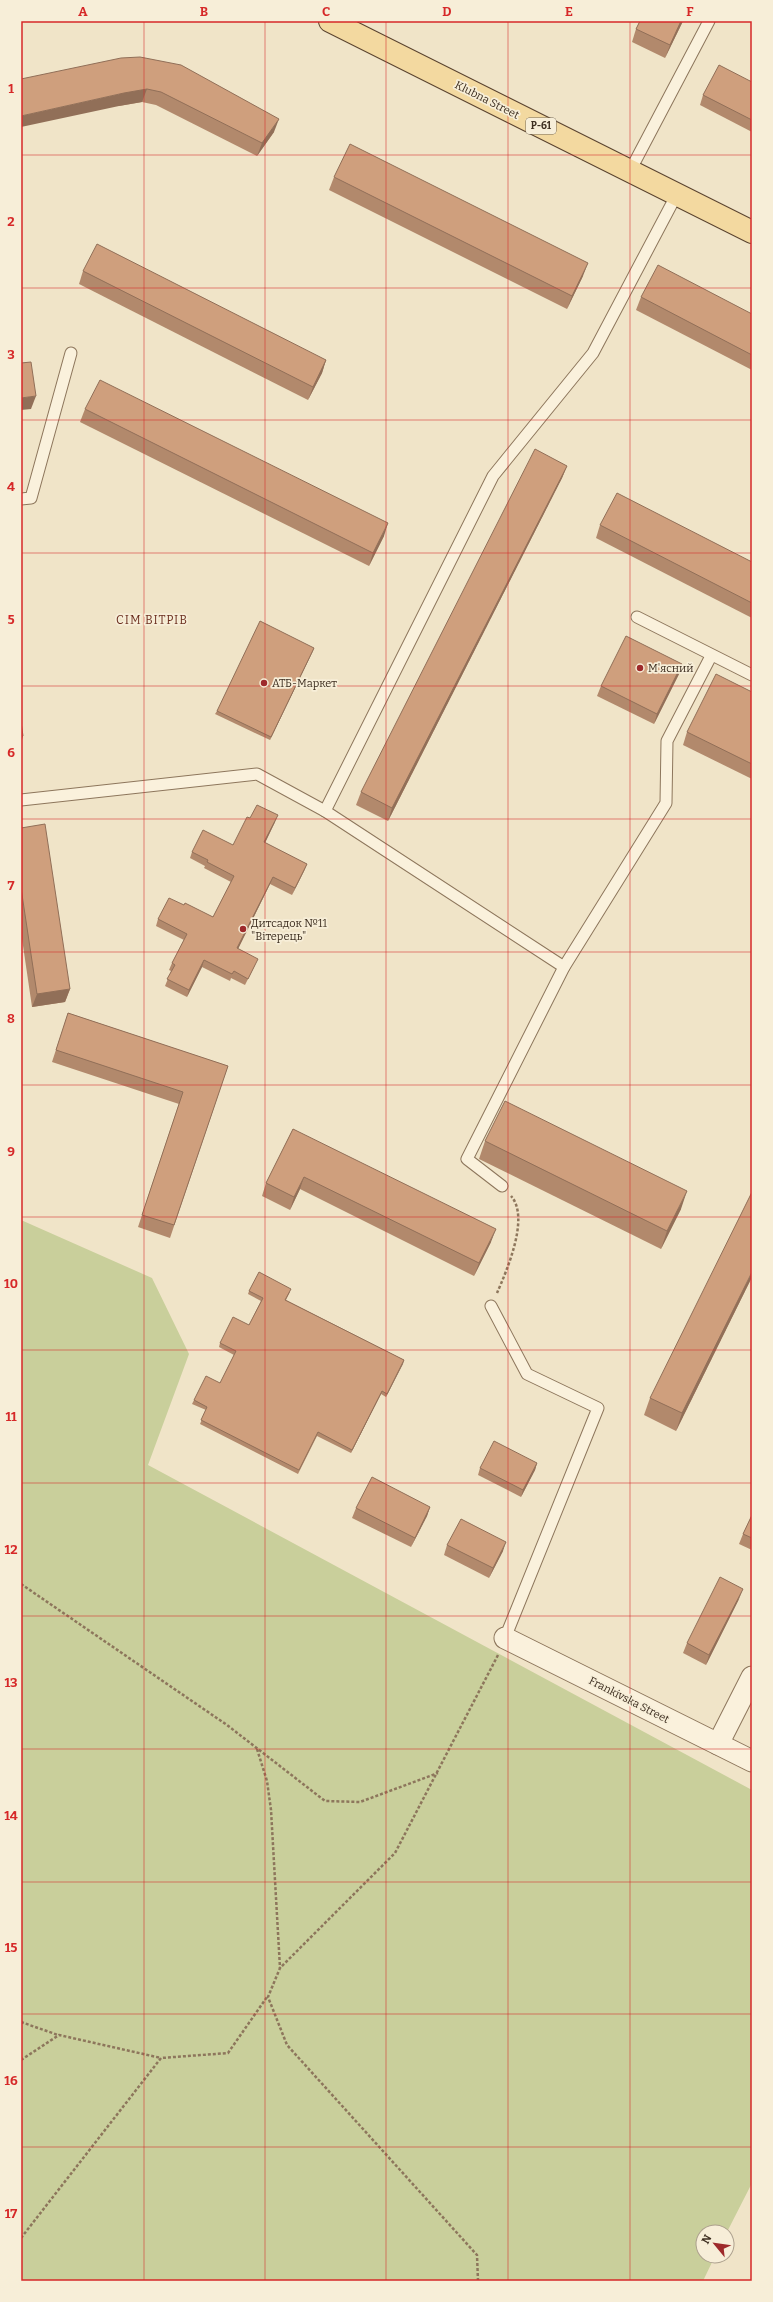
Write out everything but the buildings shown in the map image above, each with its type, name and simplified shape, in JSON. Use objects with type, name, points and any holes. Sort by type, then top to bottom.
[{"type":"main road","name":"Klubna Street","points":[[330,21],[752,232]]},
{"type":"street","name":"Frankivska Street","points":[[505,1638],[752,1761]]},
{"type":"street","points":[[718,1744],[752,1677]]},
{"type":"lane","points":[[630,171],[709,21]]},
{"type":"lane","points":[[325,811],[493,476],[593,353],[677,194]]},
{"type":"lane","points":[[21,499],[31,498],[71,353]]},
{"type":"lane","points":[[637,617],[711,656],[752,675]]},
{"type":"lane","points":[[502,1186],[467,1160],[564,967],[666,803],[667,741],[711,656]]},
{"type":"lane","points":[[21,800],[257,774],[325,811],[564,967]]},
{"type":"lane","points":[[491,1306],[527,1374],[598,1408],[505,1638]]},
{"type":"path","points":[[491,1306],[511,1261],[518,1233],[515,1201],[502,1186]]},
{"type":"path","points":[[21,1584],[227,1726],[325,1801],[360,1802],[439,1773]]},
{"type":"path","points":[[21,2022],[59,2035],[161,2058],[228,2053],[268,1997],[280,1968],[395,1854],[439,1773],[505,1638]]},
{"type":"path","points":[[257,1749],[267,1781],[271,1810],[280,1968]]},
{"type":"path","points":[[268,1997],[287,2045],[477,2255],[478,2281]]},
{"type":"path","points":[[21,2060],[59,2035]]},
{"type":"path","points":[[21,2238],[161,2058]]},
{"type":"green space","points":[[21,1220],[152,1278],[189,1354],[148,1465],[752,1790],[752,2183],[731,2224],[695,2224],[695,2264],[711,2264],[703,2281],[21,2281]]},
{"type":"place","name":"М'ясний","points":[[640,668]]},
{"type":"place","name":"АТБ-Маркет","points":[[264,683]]},
{"type":"place","name":"Дитсадок №11 \"Вітерець\"","points":[[243,929]]},
{"type":"district","name":"СІМ ВІТРІВ","points":[[152,620]]}]
